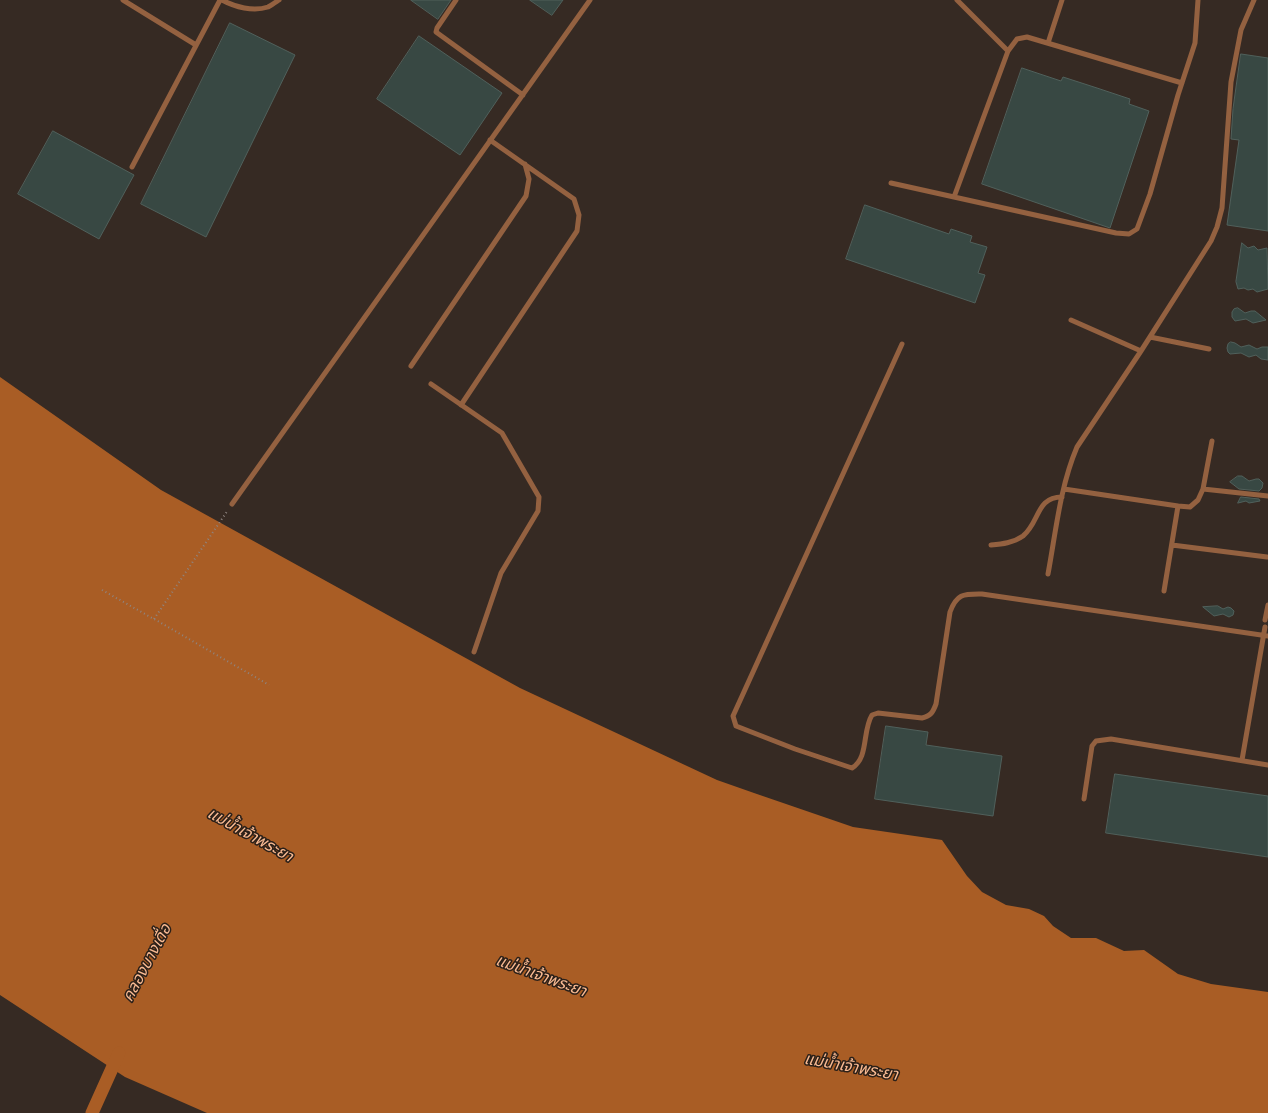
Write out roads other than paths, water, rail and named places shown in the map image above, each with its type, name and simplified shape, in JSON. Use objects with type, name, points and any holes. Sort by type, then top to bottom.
[{"type":"lane","points":[[123,0],[196,45]]},
{"type":"lane","points":[[132,167],[221,0],[230,4],[252,9],[268,7],[279,0]]},
{"type":"lane","points":[[456,0],[437,28],[436,32],[523,95]]},
{"type":"lane","points":[[232,504],[590,0]]},
{"type":"lane","points":[[957,0],[1008,51]]},
{"type":"lane","points":[[1048,43],[1062,0]]},
{"type":"lane","points":[[891,183],[1116,233],[1129,234],[1137,230],[1150,194],[1194,43],[1198,0]]},
{"type":"lane","points":[[1048,574],[1062,497],[1070,465],[1077,447],[1141,351],[1211,241],[1217,227],[1222,208],[1231,82],[1241,30],[1254,0]]},
{"type":"lane","points":[[954,197],[1008,51],[1017,39],[1027,37],[1182,82]]},
{"type":"lane","points":[[461,405],[577,231],[579,215],[574,199],[490,140]]},
{"type":"lane","points":[[411,366],[526,196],[529,180],[525,164]]},
{"type":"lane","points":[[1071,320],[1141,351]]},
{"type":"lane","points":[[1150,336],[1209,349]]},
{"type":"lane","points":[[902,344],[733,716],[736,726],[795,749],[852,768],[857,765],[861,757],[868,721],[872,715],[878,714],[922,718],[929,716],[933,712],[936,704],[950,612],[954,602],[965,594],[982,594],[1266,635]]},
{"type":"lane","points":[[431,384],[502,433],[539,497],[538,510],[501,573],[474,652]]},
{"type":"lane","points":[[1064,489],[1190,507],[1198,500],[1203,489],[1212,441]]},
{"type":"lane","points":[[1203,489],[1268,496]]},
{"type":"lane","points":[[991,545],[1014,541],[1023,535],[1029,529],[1048,499],[1062,497]]},
{"type":"lane","points":[[1164,591],[1178,506]]},
{"type":"lane","points":[[1172,545],[1266,557]]},
{"type":"lane","points":[[1266,620],[1268,605]]},
{"type":"lane","points":[[1242,760],[1266,635],[1265,627]]},
{"type":"lane","points":[[1084,799],[1092,746],[1096,741],[1101,740],[1118,740],[1268,765]]},
{"type":"water","name":"แม่น้ำเจ้าพระยา","points":[[0,377],[161,490],[520,688],[717,780],[853,827],[942,840],[967,876],[982,892],[1006,905],[1029,909],[1044,916],[1053,926],[1071,938],[1096,938],[1124,951],[1144,950],[1178,974],[1211,984],[1268,992],[1268,1113],[207,1113],[125,1077],[0,995]]},
{"type":"waterway","name":"คลองบางเดื่อ","points":[[92,1113],[119,1053]]}]
